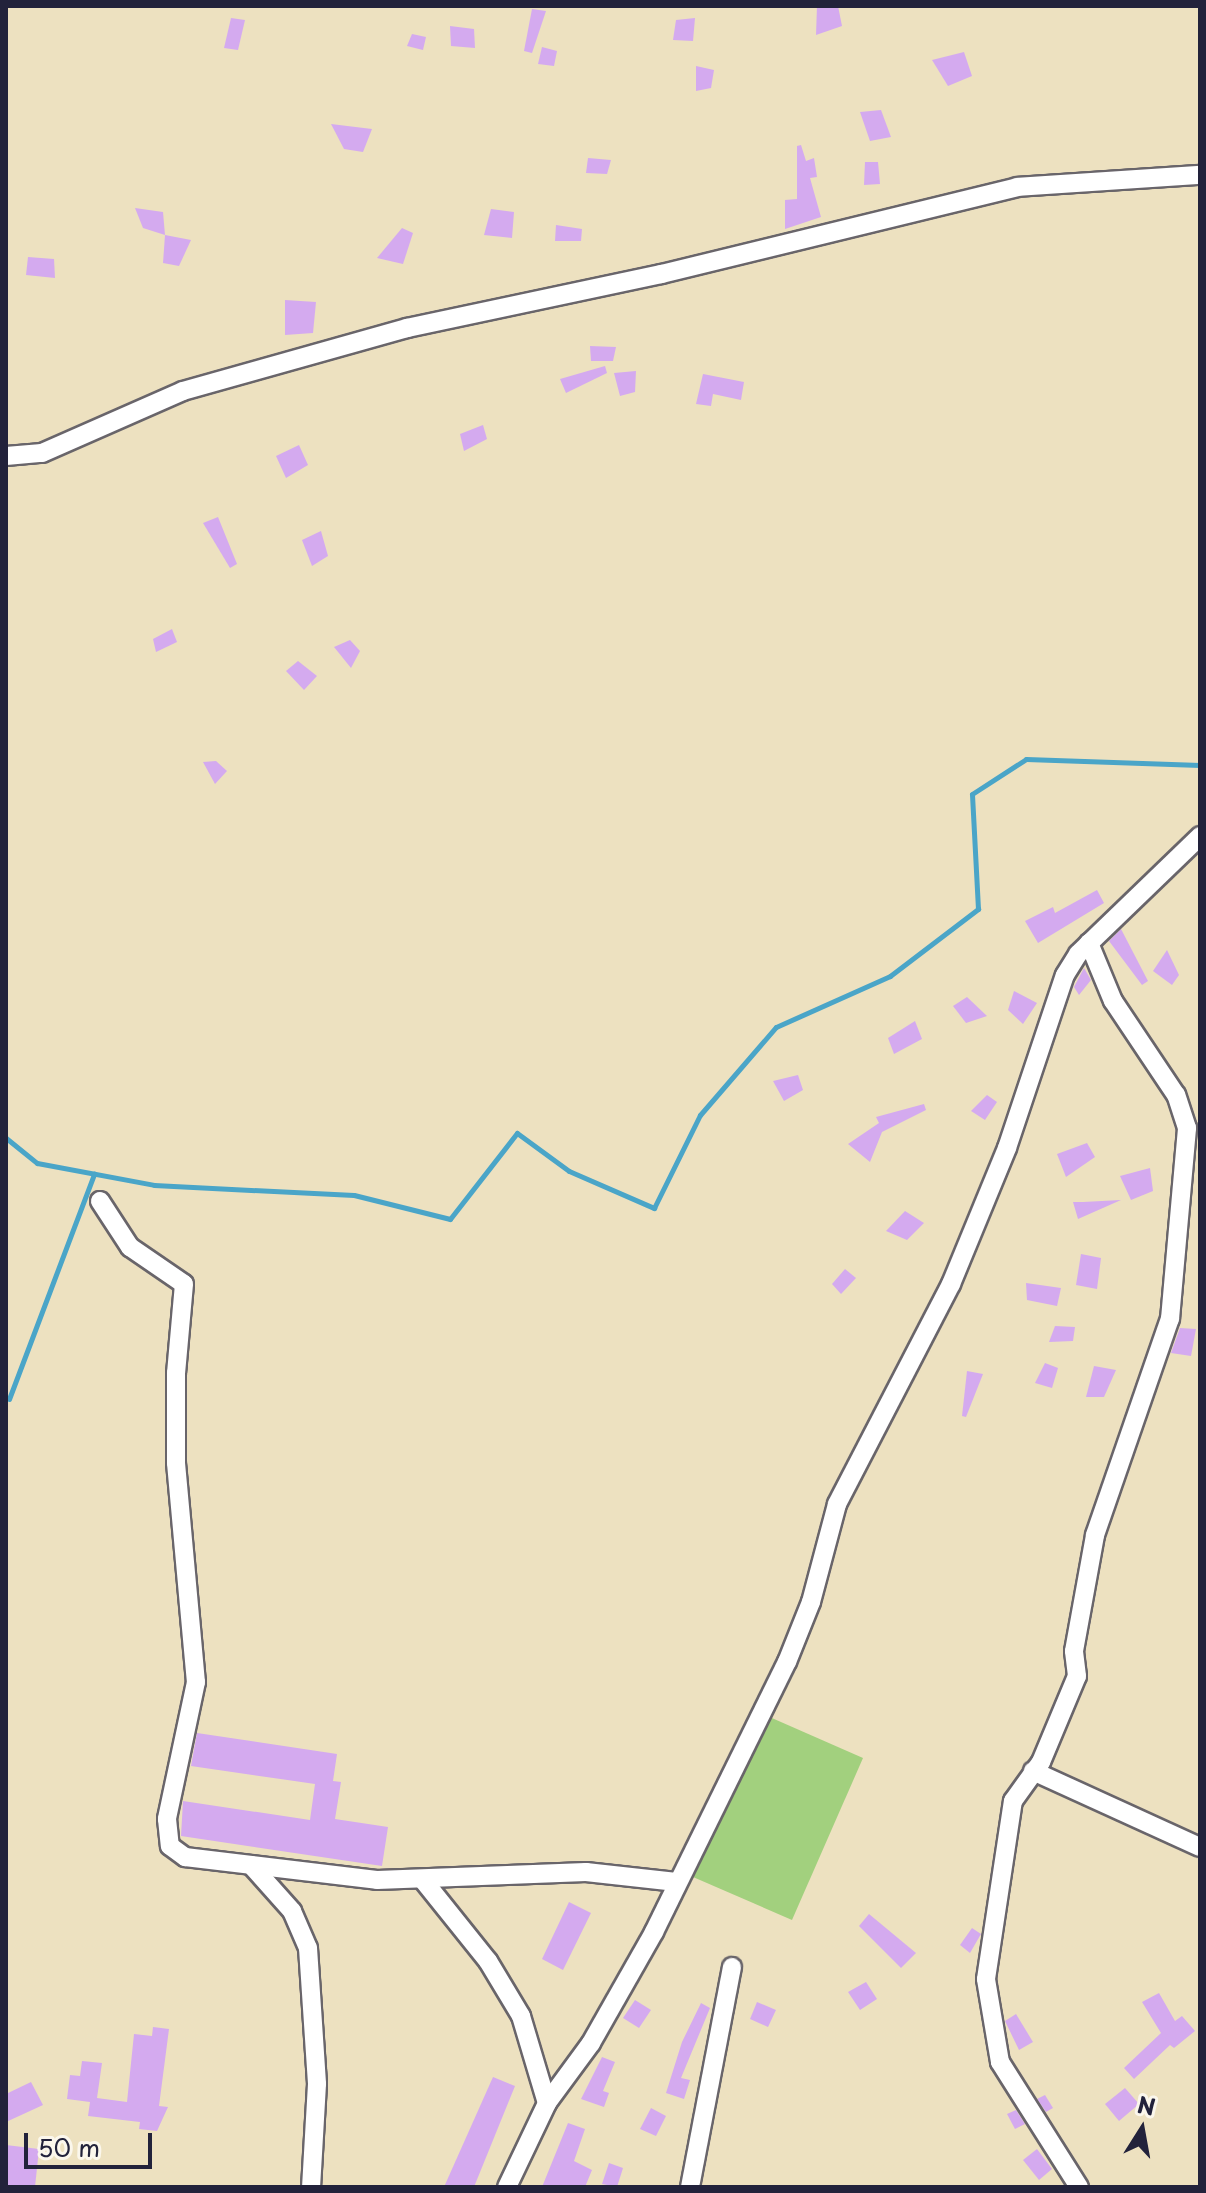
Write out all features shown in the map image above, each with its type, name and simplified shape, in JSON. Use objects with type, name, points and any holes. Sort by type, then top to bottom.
[{"type":"street","points":[[6,456],[42,453],[183,391],[407,328],[661,274],[1017,187],[1200,175]]},
{"type":"street","points":[[507,2187],[547,2103],[591,2043],[654,1932],[787,1662],[811,1602],[837,1504],[951,1284],[1007,1148],[1053,999],[1089,943],[1200,836]]},
{"type":"street","points":[[1079,2187],[1000,2062],[989,2018],[986,1979],[1005,1836],[1013,1801],[1033,1771],[1077,1676],[1074,1651],[1095,1535],[1170,1319],[1187,1128],[1176,1095],[1113,1001],[1089,943]]},
{"type":"street","points":[[100,1201],[130,1247],[184,1284],[176,1373],[176,1463],[196,1682],[166,1834],[170,1846],[185,1857],[423,1880],[586,1872],[676,1882]]},
{"type":"street","points":[[1033,1771],[1200,1847]]},
{"type":"street","points":[[251,1865],[292,1911],[308,1948],[317,2084],[311,2187]]},
{"type":"street","points":[[423,1880],[488,1961],[521,2016],[547,2103]]},
{"type":"street","points":[[690,2187],[732,1967]]},
{"type":"green space","points":[[765,1715],[863,1758],[792,1920],[693,1877]]},
{"type":"building","points":[[817,6],[838,6],[842,26],[816,35]]},
{"type":"building","points":[[532,9],[546,11],[532,53],[524,51]]},
{"type":"building","points":[[231,18],[245,20],[238,50],[224,48]]},
{"type":"building","points":[[695,18],[693,41],[673,40],[676,20]]},
{"type":"building","points":[[450,26],[474,29],[475,48],[451,46]]},
{"type":"building","points":[[412,34],[426,37],[423,50],[407,46]]},
{"type":"building","points":[[542,47],[557,51],[554,66],[538,64]]},
{"type":"building","points":[[964,52],[972,76],[948,86],[932,60]]},
{"type":"building","points":[[696,66],[714,70],[711,88],[696,91]]},
{"type":"building","points":[[881,110],[891,137],[870,141],[860,112]]},
{"type":"building","points":[[331,124],[372,129],[363,152],[344,149]]},
{"type":"building","points":[[801,145],[806,161],[814,158],[817,177],[810,178],[821,217],[785,229],[785,200],[797,199],[797,146]]},
{"type":"building","points":[[588,158],[611,160],[607,174],[586,173]]},
{"type":"building","points":[[865,162],[878,162],[880,184],[864,185]]},
{"type":"building","points":[[135,208],[163,212],[165,235],[143,228]]},
{"type":"building","points":[[491,209],[514,212],[512,238],[484,235]]},
{"type":"building","points":[[556,225],[582,229],[581,241],[555,241]]},
{"type":"building","points":[[402,228],[413,233],[403,264],[377,258]]},
{"type":"building","points":[[165,235],[191,240],[179,266],[163,263]]},
{"type":"building","points":[[28,257],[54,259],[55,278],[26,275]]},
{"type":"building","points":[[285,300],[316,302],[313,333],[285,335]]},
{"type":"building","points":[[590,346],[616,347],[613,361],[591,361]]},
{"type":"building","points":[[605,366],[607,373],[566,393],[560,379]]},
{"type":"building","points":[[636,371],[635,392],[620,396],[614,373]]},
{"type":"building","points":[[703,374],[744,382],[741,400],[713,394],[711,406],[696,404]]},
{"type":"building","points":[[483,425],[487,439],[464,451],[460,434]]},
{"type":"building","points":[[299,445],[308,465],[286,478],[276,456]]},
{"type":"building","points":[[218,517],[237,564],[230,568],[203,523]]},
{"type":"building","points":[[321,531],[328,556],[312,566],[302,540]]},
{"type":"building","points":[[172,629],[177,642],[156,652],[153,639]]},
{"type":"building","points":[[350,640],[360,651],[351,668],[334,647]]},
{"type":"building","points":[[298,661],[317,676],[304,690],[286,671]]},
{"type":"building","points":[[216,761],[227,771],[215,784],[203,762]]},
{"type":"building","points":[[1097,890],[1104,903],[1038,943],[1025,921],[1053,907],[1055,913]]},
{"type":"building","points":[[1121,929],[1148,981],[1142,985],[1109,941]]},
{"type":"building","points":[[1167,950],[1179,975],[1172,985],[1153,971]]},
{"type":"building","points":[[1084,968],[1091,980],[1079,995],[1074,987]]},
{"type":"building","points":[[1014,991],[1037,1003],[1023,1024],[1008,1010]]},
{"type":"building","points":[[967,997],[987,1016],[966,1023],[953,1006]]},
{"type":"building","points":[[915,1021],[922,1039],[894,1054],[888,1038]]},
{"type":"building","points":[[798,1075],[803,1090],[784,1101],[773,1081]]},
{"type":"building","points":[[987,1095],[997,1102],[985,1120],[971,1111]]},
{"type":"building","points":[[924,1104],[926,1110],[882,1132],[870,1162],[848,1144],[879,1123],[876,1117]]},
{"type":"building","points":[[1087,1143],[1095,1157],[1066,1177],[1057,1154]]},
{"type":"building","points":[[1150,1168],[1153,1191],[1131,1200],[1120,1176]]},
{"type":"building","points":[[1121,1200],[1078,1219],[1073,1202],[1083,1202]]},
{"type":"building","points":[[905,1211],[924,1223],[907,1240],[886,1231]]},
{"type":"building","points":[[1081,1254],[1101,1258],[1097,1289],[1076,1285]]},
{"type":"building","points":[[845,1269],[856,1278],[841,1294],[832,1284]]},
{"type":"building","points":[[1026,1283],[1061,1288],[1057,1306],[1027,1300]]},
{"type":"building","points":[[1055,1326],[1075,1327],[1073,1341],[1049,1342]]},
{"type":"building","points":[[1180,1328],[1196,1329],[1191,1356],[1171,1353]]},
{"type":"building","points":[[1045,1363],[1058,1368],[1052,1388],[1035,1383]]},
{"type":"building","points":[[1094,1366],[1116,1370],[1104,1397],[1086,1397]]},
{"type":"building","points":[[967,1371],[983,1374],[966,1417],[962,1416]]},
{"type":"building","points":[[197,1733],[337,1754],[333,1781],[341,1782],[335,1819],[388,1827],[382,1866],[181,1836],[183,1801],[310,1820],[315,1784],[191,1766]]},
{"type":"building","points":[[569,1902],[591,1913],[563,1970],[542,1959]]},
{"type":"building","points":[[869,1914],[916,1953],[901,1968],[859,1926]]},
{"type":"building","points":[[972,1928],[981,1934],[970,1953],[960,1945]]},
{"type":"building","points":[[866,1982],[877,1999],[860,2010],[848,1992]]},
{"type":"building","points":[[1159,1993],[1175,2021],[1182,2016],[1195,2031],[1174,2048],[1170,2045],[1134,2079],[1124,2068],[1161,2033],[1142,2002]]},
{"type":"building","points":[[635,2000],[651,2010],[639,2028],[623,2018]]},
{"type":"building","points":[[757,2002],[776,2010],[768,2027],[750,2019]]},
{"type":"building","points":[[701,2003],[710,2008],[681,2078],[690,2080],[684,2099],[666,2093],[682,2042]]},
{"type":"building","points":[[1016,2014],[1033,2042],[1019,2050],[1005,2021]]},
{"type":"building","points":[[153,2027],[169,2029],[159,2106],[168,2107],[157,2131],[139,2129],[140,2122],[88,2116],[90,2102],[67,2099],[70,2075],[80,2076],[82,2061],[102,2063],[97,2098],[127,2102],[134,2034],[152,2036]]},
{"type":"building","points":[[602,2057],[615,2062],[603,2091],[609,2093],[604,2107],[581,2099]]},
{"type":"building","points":[[493,2077],[515,2086],[474,2187],[444,2187]]},
{"type":"building","points":[[31,2082],[43,2105],[6,2122],[6,2094]]},
{"type":"building","points":[[1125,2088],[1139,2104],[1119,2121],[1105,2104]]},
{"type":"building","points":[[1045,2095],[1053,2108],[1046,2112],[1037,2099]]},
{"type":"building","points":[[651,2108],[666,2116],[656,2136],[640,2129]]},
{"type":"building","points":[[1016,2110],[1025,2124],[1015,2129],[1007,2114]]},
{"type":"building","points":[[568,2123],[585,2129],[574,2161],[592,2170],[585,2187],[542,2187]]},
{"type":"building","points":[[6,2145],[39,2149],[35,2187],[6,2187]]},
{"type":"building","points":[[1037,2149],[1052,2169],[1039,2180],[1023,2160]]},
{"type":"building","points":[[609,2163],[623,2168],[617,2187],[602,2184]]},
{"type":"waterway","points":[[6,1138],[37,1163],[154,1185],[354,1195],[450,1219],[517,1133],[569,1171],[654,1208],[700,1115],[776,1027],[890,976],[978,909],[972,794],[1026,759],[1200,765]]},
{"type":"waterway","points":[[9,1399],[94,1174]]}]
